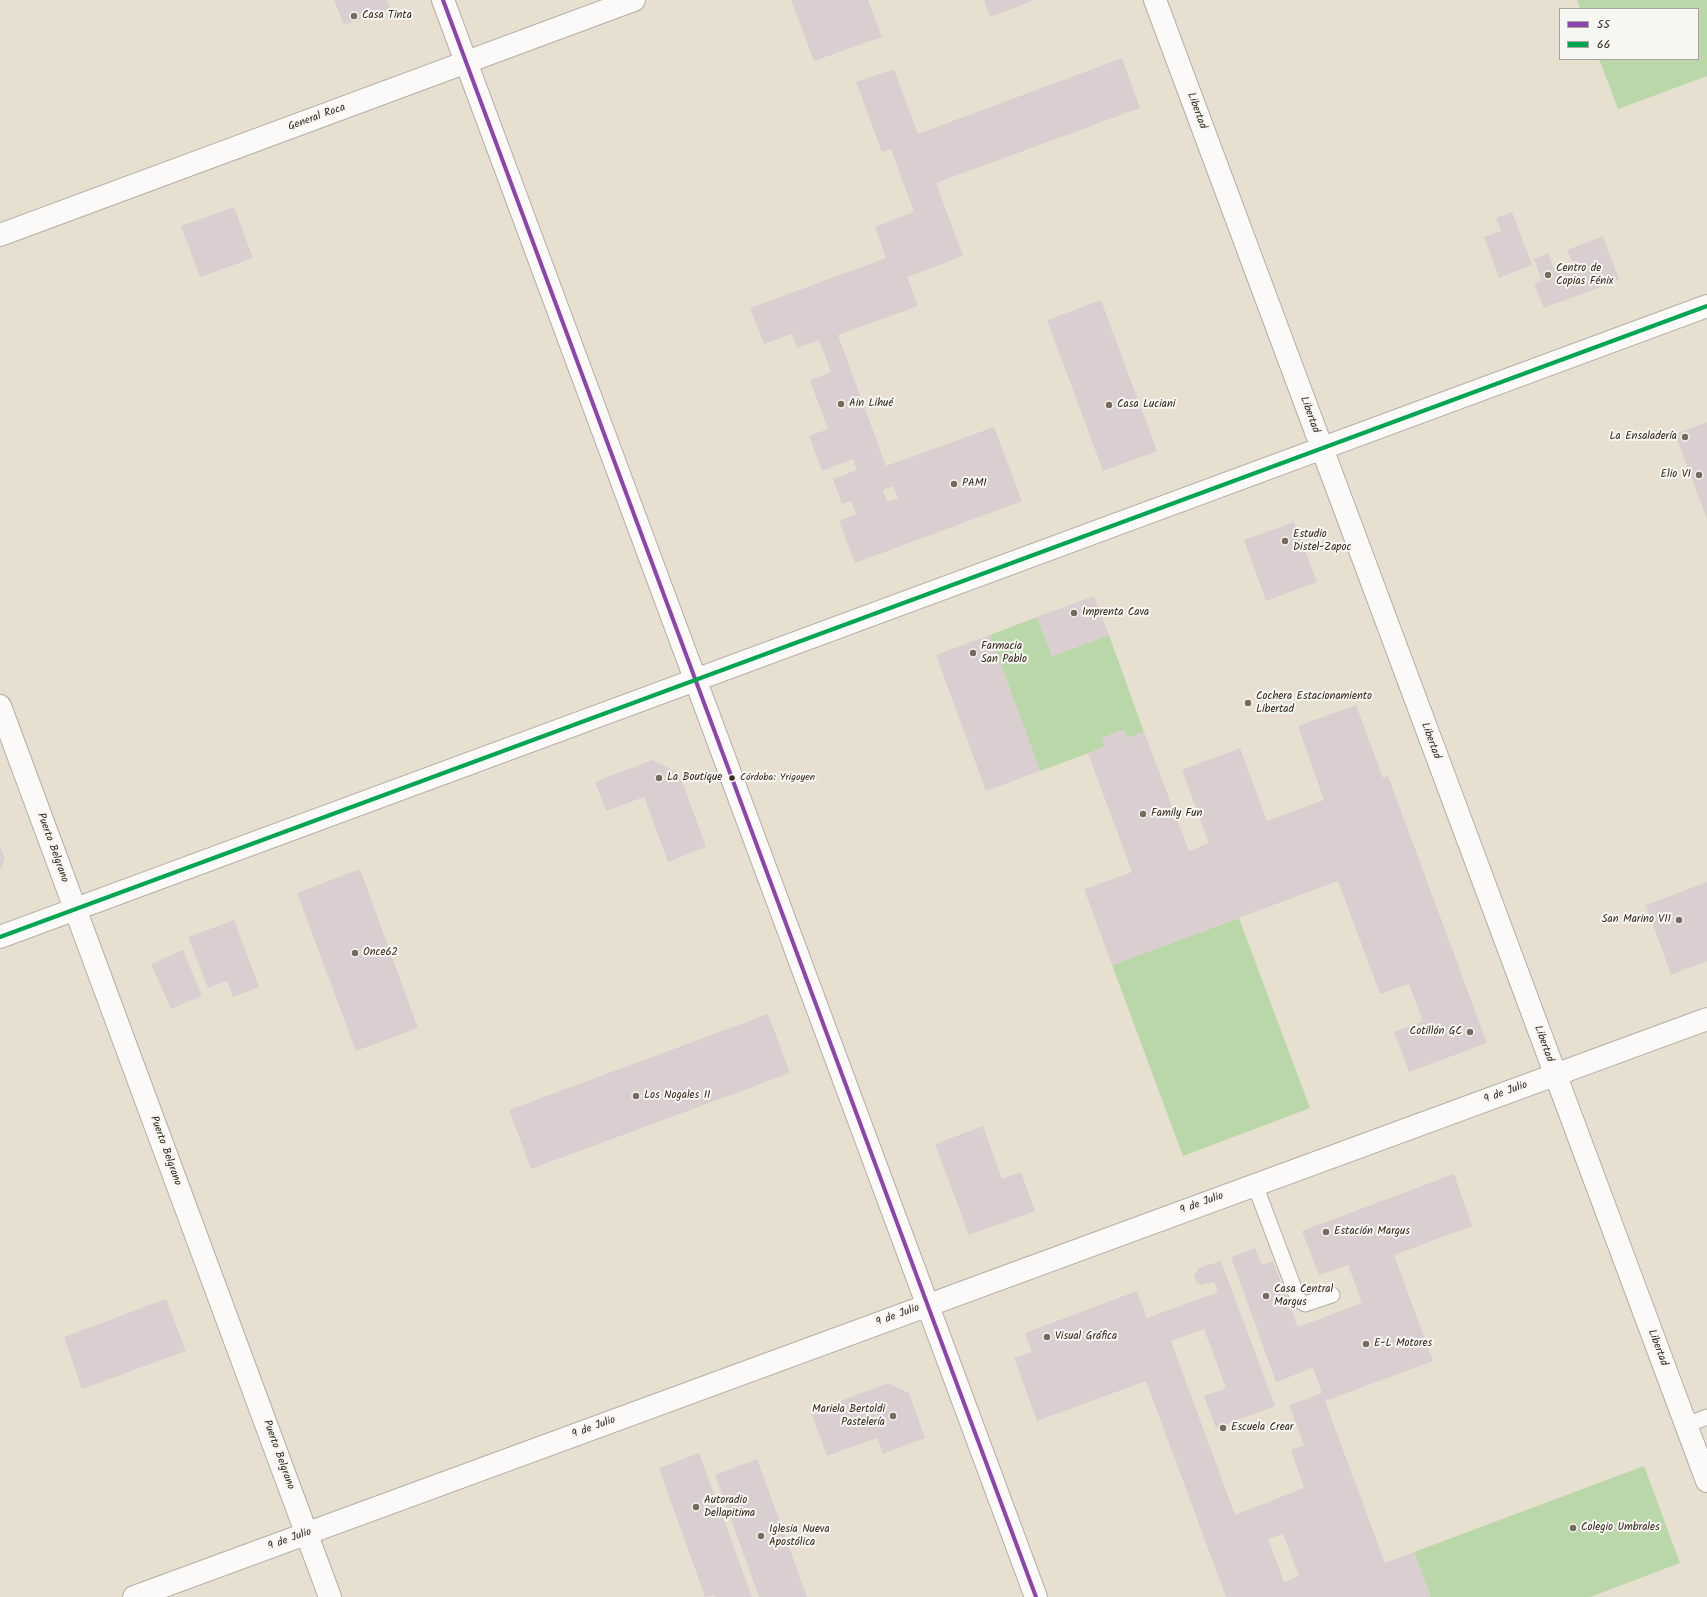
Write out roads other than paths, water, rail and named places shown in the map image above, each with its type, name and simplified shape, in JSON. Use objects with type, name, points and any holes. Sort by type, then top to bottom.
[{"type":"street","points":[[443,0],[1036,1597]]},
{"type":"street","name":"General Roca","points":[[0,236],[634,0]]},
{"type":"street","name":"Libertad","points":[[1155,0],[1707,1481]]},
{"type":"street","points":[[0,937],[1707,306]]},
{"type":"street","name":"Puerto Belgrano","points":[[0,706],[330,1597]]},
{"type":"street","name":"9 de Julio","points":[[134,1597],[1707,1019]]},
{"type":"lane","points":[[1255,1185],[1298,1298],[1305,1304],[1332,1295]]},
{"type":"lane","points":[[1686,1425],[1707,1417]]},
{"type":"place","name":"Casa Tinta","points":[[354,16]]},
{"type":"place","name":"Centro de Copias Fénix","points":[[1548,275]]},
{"type":"place","name":"Ain Lihué","points":[[841,404]]},
{"type":"place","name":"Casa Luciani","points":[[1109,405]]},
{"type":"place","name":"La Ensaladería","points":[[1685,437]]},
{"type":"place","name":"Elio VI","points":[[1699,475]]},
{"type":"place","name":"PAMI","points":[[954,484]]},
{"type":"place","name":"Estudio Distel-Zapoc","points":[[1285,541]]},
{"type":"place","name":"Imprenta Cava","points":[[1074,613]]},
{"type":"place","name":"Farmacia San Pablo","points":[[973,653]]},
{"type":"place","name":"Cochera Estacionamiento Libertad","points":[[1248,703]]},
{"type":"place","name":"La Boutique","points":[[659,778]]},
{"type":"place","name":"Córdoba: Yrigoyen","points":[[732,778]]},
{"type":"place","name":"Family Fun","points":[[1143,814]]},
{"type":"place","name":"San Marino VII","points":[[1679,920]]},
{"type":"place","name":"Once62","points":[[355,953]]},
{"type":"place","name":"Cotillón GC","points":[[1470,1032]]},
{"type":"place","name":"Los Nogales II","points":[[636,1096]]},
{"type":"place","name":"Estación Margus","points":[[1326,1232]]},
{"type":"place","name":"Casa Central Margus","points":[[1266,1296]]},
{"type":"place","name":"Visual Gráfica","points":[[1047,1337]]},
{"type":"place","name":"E-L Motores","points":[[1366,1344]]},
{"type":"place","name":"Mariela Bertoldi Pastelería","points":[[893,1416]]},
{"type":"place","name":"Escuela Crear","points":[[1223,1428]]},
{"type":"place","name":"Autoradio Dellapitima","points":[[696,1507]]},
{"type":"place","name":"Colegio Umbrales","points":[[1573,1528]]},
{"type":"place","name":"Iglesia Nueva Apostólica","points":[[761,1536]]}]
